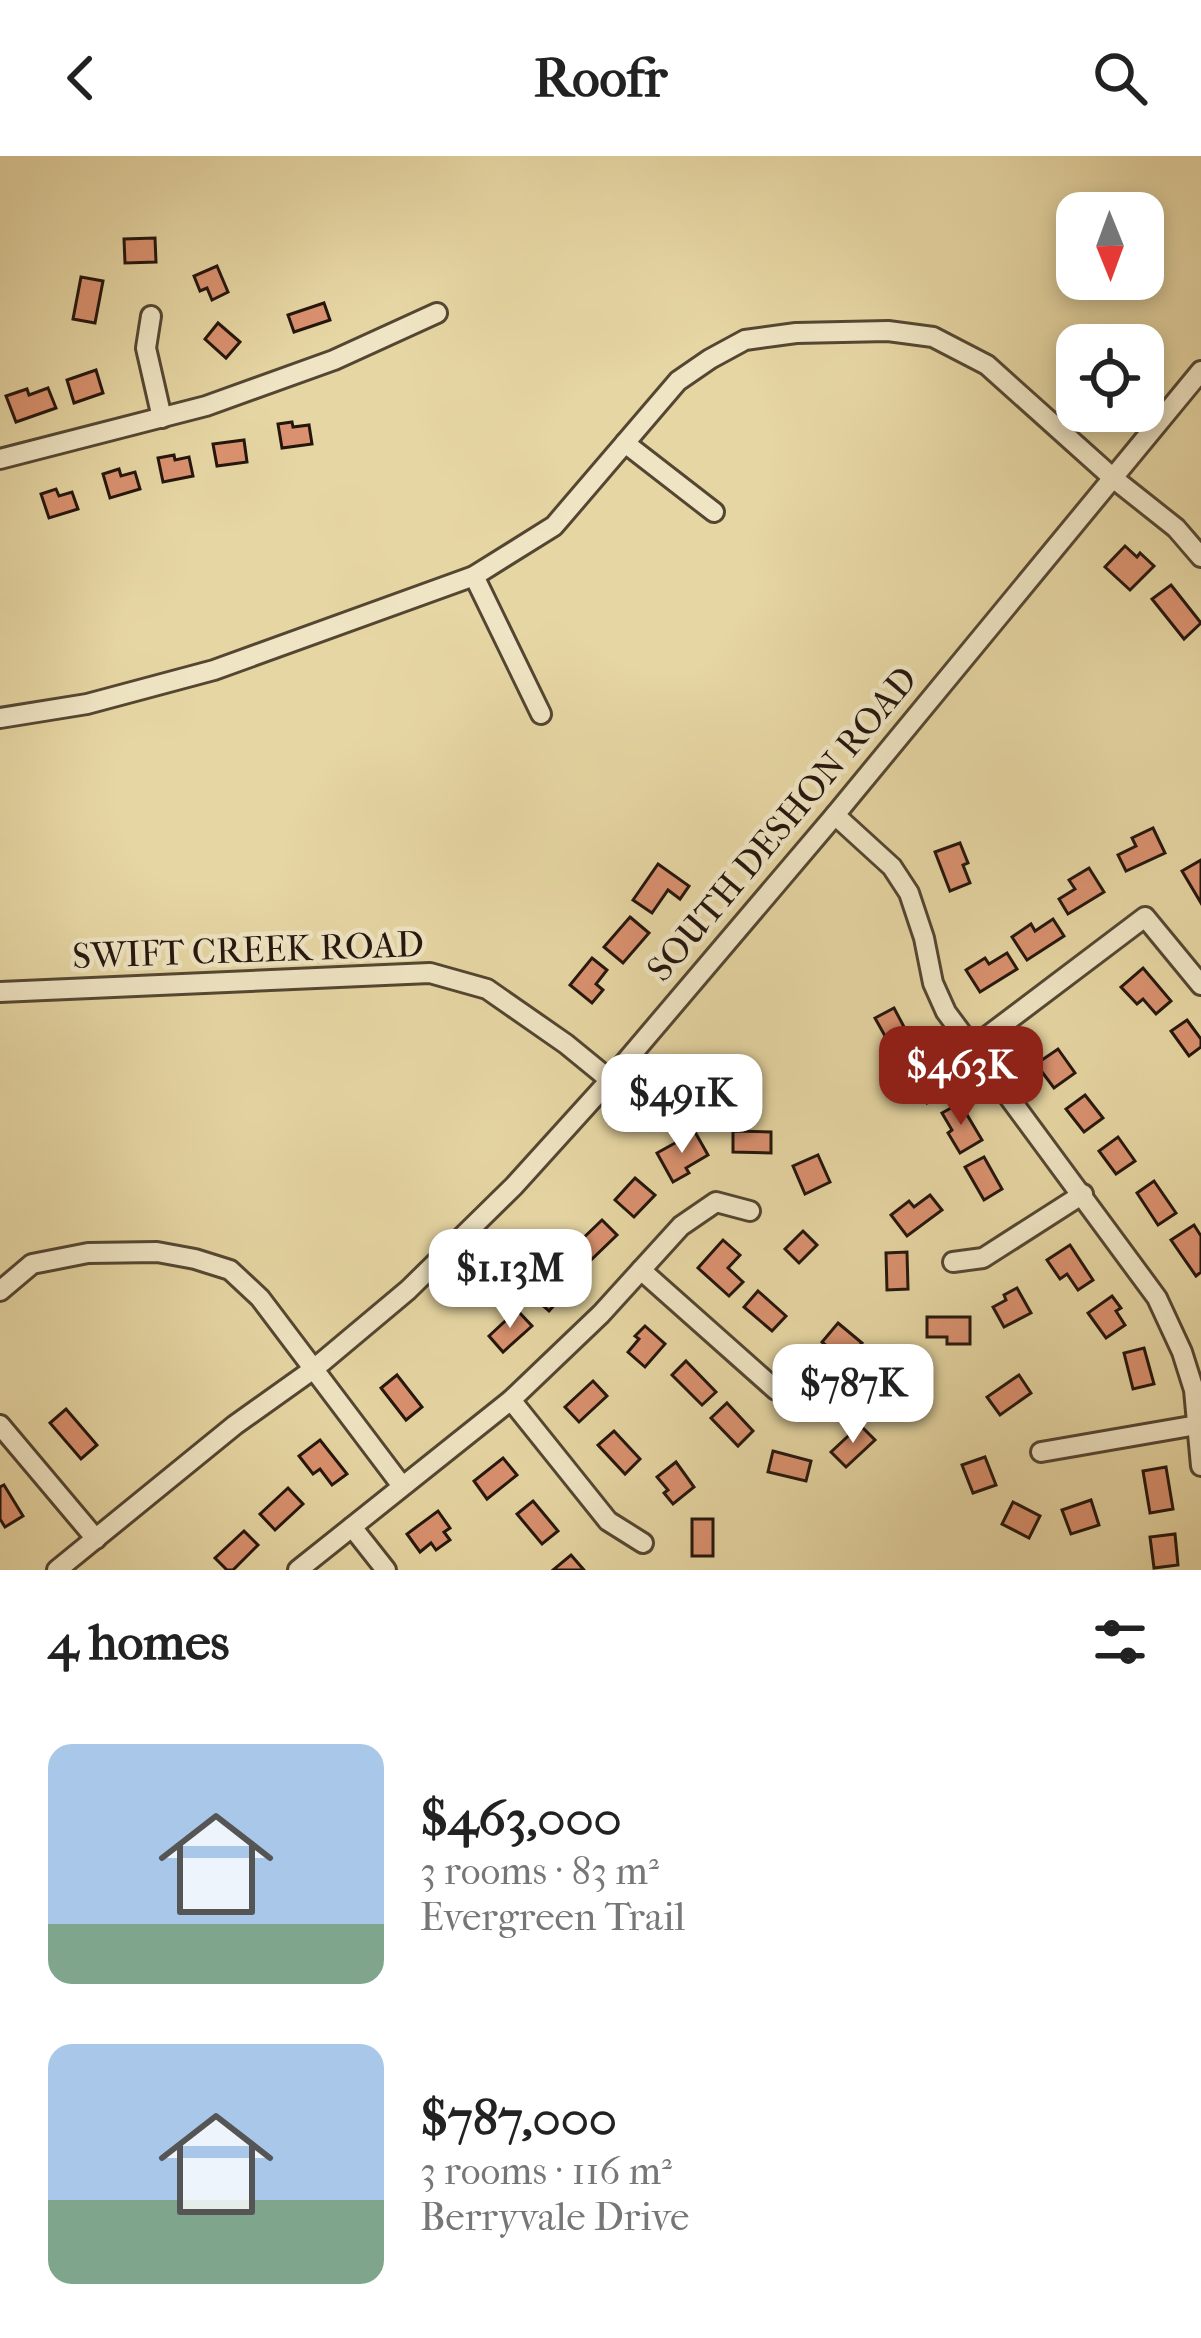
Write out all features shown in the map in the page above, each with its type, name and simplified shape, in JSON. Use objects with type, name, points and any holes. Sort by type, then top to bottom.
[{"type":"street","points":[[0,460],[206,406],[334,360],[437,313]]},
{"type":"street","points":[[151,316],[146,348],[162,418]]},
{"type":"street","points":[[0,718],[87,704],[214,670],[474,576],[554,526],[678,381],[745,340],[796,333],[889,331],[933,337],[987,365],[1176,528],[1201,557]]},
{"type":"street","name":"SOUTH DESHON ROAD","points":[[57,1570],[235,1425],[315,1368],[424,1274],[514,1186],[835,815],[1201,371]]},
{"type":"street","points":[[625,443],[714,512]]},
{"type":"street","points":[[474,576],[541,714]]},
{"type":"street","points":[[835,815],[892,867],[908,893],[946,1012],[1157,1298],[1194,1390],[1201,1466]]},
{"type":"street","points":[[973,1048],[1145,917],[1201,985]]},
{"type":"street","name":"SWIFT CREEK ROAD","points":[[0,992],[430,973],[487,989],[610,1080]]},
{"type":"street","points":[[953,1262],[983,1258],[1083,1194]]},
{"type":"street","points":[[298,1570],[511,1400],[601,1315],[681,1226],[716,1202],[750,1211]]},
{"type":"street","points":[[1,1287],[32,1264],[88,1253],[158,1252],[230,1270],[260,1298],[402,1486]]},
{"type":"street","points":[[640,1270],[776,1390],[810,1399]]},
{"type":"street","points":[[511,1400],[608,1521],[643,1543]]},
{"type":"street","points":[[0,1425],[96,1539]]},
{"type":"street","points":[[1041,1452],[1197,1425]]},
{"type":"street","points":[[352,1527],[386,1570]]},
{"type":"building","points":[[155,238],[156,262],[125,263],[124,239]]},
{"type":"building","points":[[217,266],[228,292],[212,300],[207,288],[200,291],[194,276]]},
{"type":"building","points":[[81,277],[103,281],[95,323],[73,319]]},
{"type":"building","points":[[324,303],[330,320],[294,332],[288,315]]},
{"type":"building","points":[[218,323],[240,342],[226,358],[205,339]]},
{"type":"building","points":[[96,370],[103,393],[74,403],[67,380]]},
{"type":"building","points":[[48,388],[56,408],[16,422],[6,396]]},
{"type":"building","points":[[292,422],[293,427],[309,425],[312,444],[282,448],[278,424]]},
{"type":"building","points":[[244,440],[247,462],[217,466],[213,444]]},
{"type":"building","points":[[174,455],[175,460],[189,457],[193,476],[163,482],[158,458]]},
{"type":"building","points":[[119,469],[121,476],[135,472],[140,489],[110,498],[103,474]]},
{"type":"building","points":[[56,489],[59,496],[72,492],[78,509],[49,518],[41,494]]},
{"type":"building","points":[[1125,546],[1154,566],[1130,590],[1105,567]]},
{"type":"building","points":[[1171,585],[1201,623],[1184,639],[1152,599]]},
{"type":"building","points":[[1153,828],[1165,853],[1126,871],[1118,855],[1136,846],[1132,838]]},
{"type":"building","points":[[960,843],[970,883],[950,891],[935,852]]},
{"type":"building","points":[[1201,860],[1201,903],[1182,871]]},
{"type":"building","points":[[658,864],[689,886],[680,899],[668,890],[652,913],[633,900]]},
{"type":"building","points":[[1089,868],[1104,892],[1068,914],[1059,899],[1075,889],[1069,880]]},
{"type":"building","points":[[630,917],[649,933],[623,963],[604,947]]},
{"type":"building","points":[[1053,919],[1064,936],[1027,960],[1012,937],[1031,924],[1035,931]]},
{"type":"building","points":[[1007,953],[1017,969],[980,992],[966,970],[985,958],[989,964]]},
{"type":"building","points":[[592,958],[607,970],[596,984],[603,990],[592,1003],[570,985]]},
{"type":"building","points":[[1143,968],[1171,1001],[1156,1014],[1143,999],[1137,1004],[1121,987]]},
{"type":"building","points":[[894,1008],[912,1042],[894,1052],[875,1018]]},
{"type":"building","points":[[1187,1020],[1201,1039],[1201,1047],[1189,1056],[1171,1031]]},
{"type":"building","points":[[1058,1049],[1075,1073],[1054,1088],[1036,1064]]},
{"type":"building","points":[[930,1063],[946,1093],[927,1103],[911,1074]]},
{"type":"building","points":[[1085,1095],[1103,1118],[1084,1132],[1066,1109]]},
{"type":"building","points":[[960,1103],[982,1140],[960,1153],[942,1113]]},
{"type":"building","points":[[733,1131],[771,1132],[771,1153],[733,1152]]},
{"type":"building","points":[[695,1132],[708,1155],[673,1182],[657,1153]]},
{"type":"building","points":[[1118,1137],[1135,1161],[1116,1174],[1099,1151]]},
{"type":"building","points":[[818,1155],[830,1182],[805,1194],[793,1166]]},
{"type":"building","points":[[984,1157],[1002,1189],[984,1200],[965,1167]]},
{"type":"building","points":[[635,1178],[655,1195],[634,1217],[615,1200]]},
{"type":"building","points":[[1154,1181],[1176,1213],[1158,1225],[1137,1193]]},
{"type":"building","points":[[930,1195],[942,1210],[907,1236],[891,1215],[909,1201],[914,1207]]},
{"type":"building","points":[[602,1220],[617,1235],[590,1261],[575,1246]]},
{"type":"building","points":[[1194,1225],[1201,1236],[1201,1272],[1196,1276],[1171,1240]]},
{"type":"building","points":[[803,1231],[817,1245],[799,1263],[785,1249]]},
{"type":"building","points":[[723,1240],[740,1255],[728,1268],[743,1282],[729,1296],[698,1268]]},
{"type":"building","points":[[1070,1245],[1093,1280],[1078,1290],[1067,1274],[1060,1279],[1047,1260]]},
{"type":"building","points":[[907,1252],[908,1289],[887,1290],[886,1253]]},
{"type":"building","points":[[558,1261],[578,1279],[549,1311],[534,1298]]},
{"type":"building","points":[[1017,1288],[1031,1313],[1004,1327],[993,1307]]},
{"type":"building","points":[[758,1291],[786,1316],[772,1331],[744,1307]]},
{"type":"building","points":[[1112,1296],[1125,1325],[1106,1338],[1088,1313]]},
{"type":"building","points":[[517,1310],[532,1326],[503,1352],[489,1336]]},
{"type":"building","points":[[927,1317],[970,1317],[970,1344],[947,1344],[947,1337],[927,1337]]},
{"type":"building","points":[[838,1323],[862,1343],[845,1362],[822,1342]]},
{"type":"building","points":[[645,1326],[665,1344],[645,1367],[628,1352]]},
{"type":"building","points":[[1144,1348],[1154,1384],[1133,1389],[1124,1353]]},
{"type":"building","points":[[686,1361],[716,1392],[702,1405],[672,1375]]},
{"type":"building","points":[[397,1375],[422,1407],[406,1420],[381,1388]]},
{"type":"building","points":[[1019,1375],[1031,1393],[1000,1415],[987,1397]]},
{"type":"building","points":[[863,1377],[884,1377],[884,1416],[863,1416]]},
{"type":"building","points":[[593,1381],[607,1396],[579,1422],[565,1407]]},
{"type":"building","points":[[727,1403],[753,1431],[738,1446],[711,1418]]},
{"type":"building","points":[[66,1409],[97,1445],[81,1459],[50,1423]]},
{"type":"building","points":[[860,1425],[875,1440],[846,1467],[831,1452]]},
{"type":"building","points":[[614,1431],[640,1459],[625,1474],[598,1445]]},
{"type":"building","points":[[320,1440],[347,1474],[332,1485],[320,1469],[313,1474],[299,1456]]},
{"type":"building","points":[[773,1451],[811,1461],[806,1481],[768,1472]]},
{"type":"building","points":[[985,1457],[996,1485],[973,1493],[962,1465]]},
{"type":"building","points":[[503,1458],[517,1475],[487,1499],[474,1481]]},
{"type":"building","points":[[676,1462],[694,1487],[673,1504],[657,1477]]},
{"type":"building","points":[[1166,1467],[1173,1509],[1150,1513],[1143,1471]]},
{"type":"building","points":[[4,1485],[23,1516],[5,1527],[0,1519],[0,1487]]},
{"type":"building","points":[[288,1488],[303,1504],[275,1530],[260,1514]]},
{"type":"building","points":[[1091,1500],[1099,1525],[1071,1534],[1062,1510]]},
{"type":"building","points":[[533,1501],[558,1531],[542,1544],[517,1514]]},
{"type":"building","points":[[1013,1502],[1040,1516],[1029,1538],[1002,1524]]},
{"type":"building","points":[[438,1511],[450,1528],[444,1532],[450,1540],[436,1550],[431,1543],[420,1552],[407,1534]]},
{"type":"building","points":[[692,1519],[713,1519],[713,1556],[692,1556]]},
{"type":"building","points":[[244,1531],[258,1545],[233,1570],[227,1570],[215,1558]]},
{"type":"building","points":[[1175,1534],[1178,1565],[1154,1568],[1150,1537]]},
{"type":"building","points":[[571,1555],[584,1570],[553,1570]]}]
